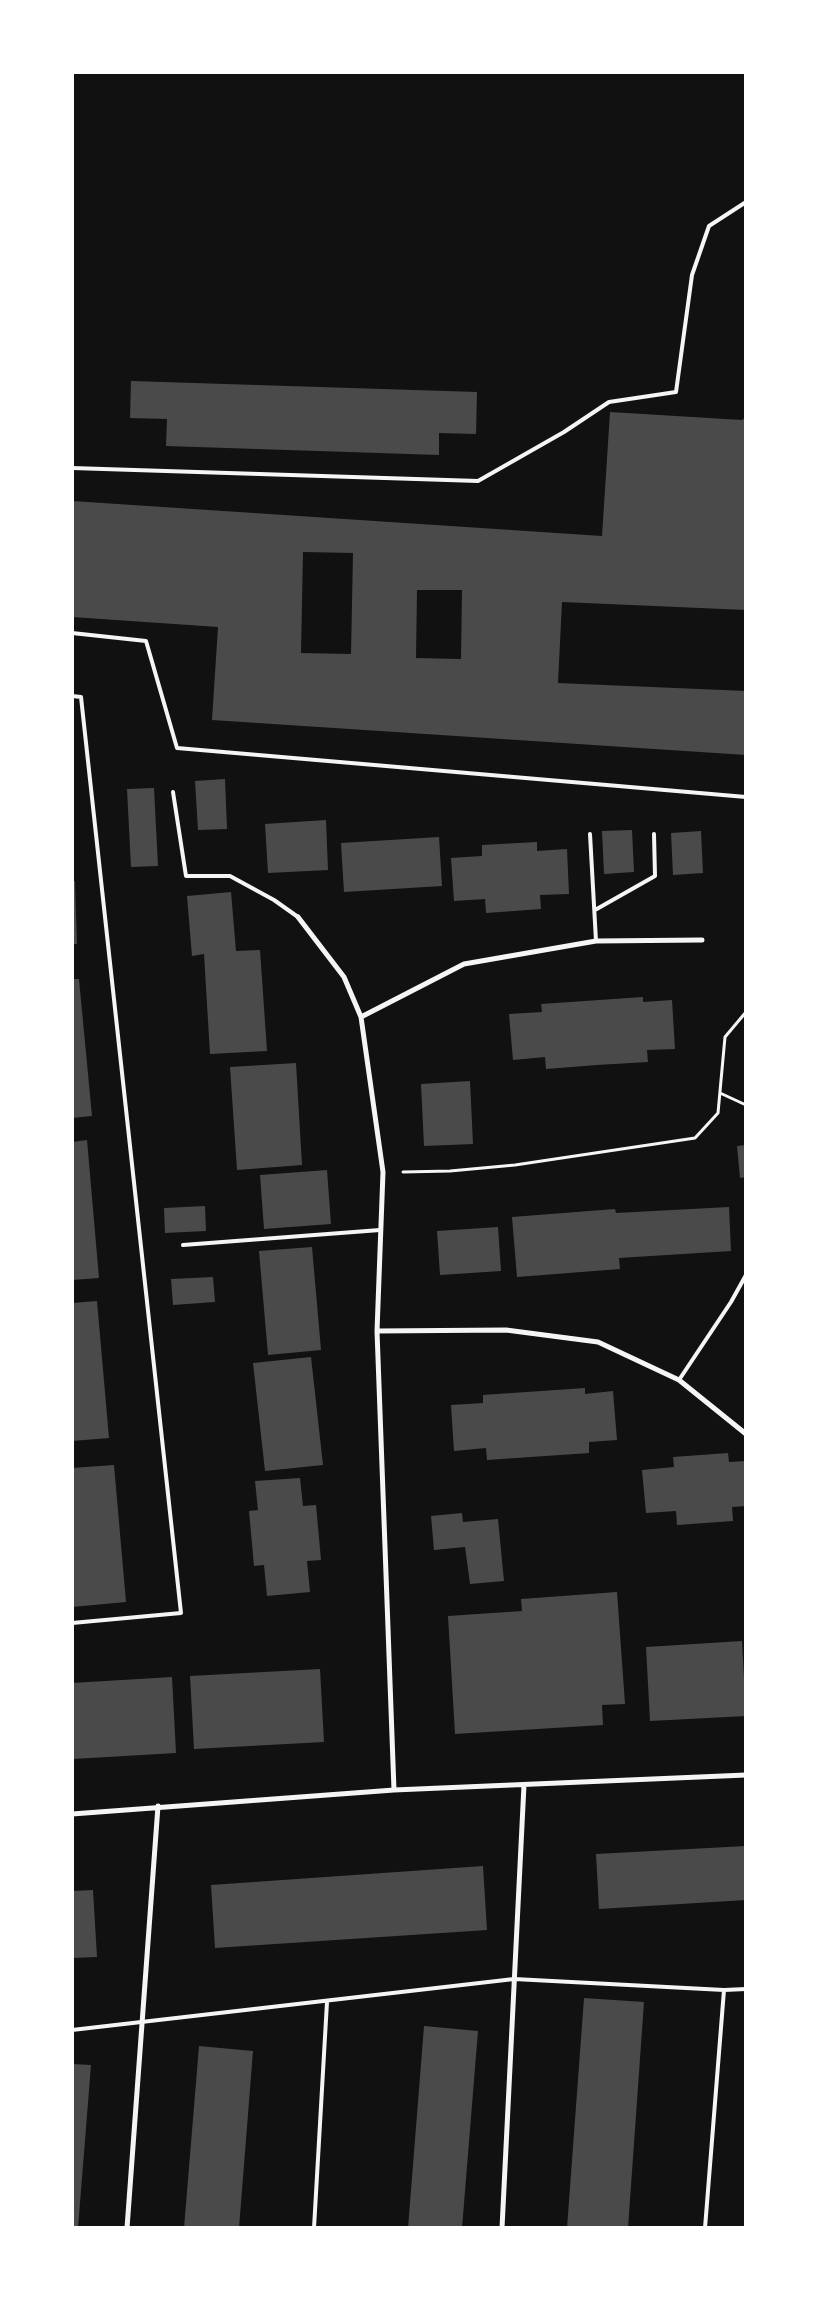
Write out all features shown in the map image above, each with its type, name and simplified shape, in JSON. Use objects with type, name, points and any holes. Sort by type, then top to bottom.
[{"type":"street","points":[[298,917],[344,977],[361,1017],[382,1172],[378,1331],[394,1790]]},
{"type":"street","points":[[361,1017],[464,964],[596,941],[702,940]]},
{"type":"street","points":[[378,1331],[506,1330],[598,1342],[679,1380],[746,1434]]},
{"type":"street","points":[[72,1814],[158,1806],[394,1790],[746,1775]]},
{"type":"street","points":[[502,2228],[524,1785]]},
{"type":"street","points":[[127,2228],[158,1806]]},
{"type":"lane","points":[[72,468],[478,481],[564,432],[609,402],[676,392],[692,275],[709,226],[746,202]]},
{"type":"lane","points":[[72,633],[146,641],[177,748],[746,797]]},
{"type":"lane","points":[[72,696],[81,697],[182,1613],[72,1623]]},
{"type":"lane","points":[[173,792],[186,876],[230,876],[274,900],[298,917]]},
{"type":"lane","points":[[590,834],[596,941]]},
{"type":"lane","points":[[595,910],[655,876],[654,834]]},
{"type":"lane","points":[[183,1245],[380,1230]]},
{"type":"lane","points":[[679,1380],[731,1302],[746,1275]]},
{"type":"lane","points":[[72,2030],[514,1979],[746,1990]]},
{"type":"lane","points":[[705,2228],[724,1990]]},
{"type":"lane","points":[[314,2228],[326,2002]]},
{"type":"path","points":[[382,1172],[450,1171],[515,1165],[695,1138],[718,1112],[725,1038],[746,1012]]},
{"type":"path","points":[[720,1094],[746,1105]]},
{"type":"building","points":[[131,381],[477,392],[476,434],[439,433],[439,455],[166,446],[167,419],[130,418]]},
{"type":"building","points":[[610,412],[742,420],[746,417],[746,610],[562,602],[558,683],[746,691],[746,755],[212,720],[218,627],[72,617],[72,501],[602,536]],"holes":[[[303,552],[353,553],[351,654],[301,653]],[[417,590],[462,590],[461,659],[416,658]]]},
{"type":"building","points":[[225,779],[227,829],[198,830],[195,781]]},
{"type":"building","points":[[154,788],[158,866],[131,867],[127,789]]},
{"type":"building","points":[[326,820],[328,870],[268,873],[265,824]]},
{"type":"building","points":[[632,830],[634,872],[604,874],[602,831]]},
{"type":"building","points":[[701,831],[703,873],[673,875],[671,833]]},
{"type":"building","points":[[439,837],[442,886],[344,892],[341,843]]},
{"type":"building","points":[[537,842],[537,851],[567,849],[569,894],[540,895],[541,909],[486,913],[485,899],[454,901],[451,858],[482,856],[482,845]]},
{"type":"building","points":[[72,881],[75,881],[77,944],[72,944]]},
{"type":"building","points":[[231,892],[236,951],[260,950],[267,1051],[210,1054],[204,954],[192,956],[187,896]]},
{"type":"building","points":[[72,979],[79,979],[92,1116],[72,1118]]},
{"type":"building","points":[[643,997],[643,1002],[672,1000],[675,1049],[647,1050],[648,1062],[546,1069],[545,1057],[513,1060],[509,1014],[542,1012],[541,1004]]},
{"type":"building","points":[[296,1063],[302,1165],[237,1170],[230,1067]]},
{"type":"building","points":[[470,1081],[473,1144],[424,1146],[421,1084]]},
{"type":"building","points":[[87,1140],[99,1278],[72,1280],[72,1142]]},
{"type":"building","points":[[746,1145],[746,1177],[740,1178],[737,1146]]},
{"type":"building","points":[[327,1170],[331,1224],[264,1229],[260,1175]]},
{"type":"building","points":[[205,1206],[206,1231],[165,1233],[164,1208]]},
{"type":"building","points":[[729,1207],[731,1251],[619,1258],[620,1269],[517,1277],[512,1217],[615,1209],[616,1213]]},
{"type":"building","points":[[498,1227],[501,1271],[440,1275],[437,1231]]},
{"type":"building","points":[[312,1247],[321,1350],[268,1355],[259,1251]]},
{"type":"building","points":[[213,1277],[215,1302],[173,1305],[171,1279]]},
{"type":"building","points":[[97,1301],[109,1438],[72,1441],[72,1303]]},
{"type":"building","points":[[311,1357],[323,1465],[265,1471],[253,1363]]},
{"type":"building","points":[[585,1388],[585,1394],[613,1391],[617,1440],[589,1442],[589,1453],[487,1460],[486,1448],[454,1451],[451,1405],[483,1403],[483,1395]]},
{"type":"building","points":[[728,1453],[729,1462],[746,1461],[746,1506],[732,1507],[733,1521],[677,1525],[676,1511],[646,1513],[642,1470],[674,1467],[673,1457]]},
{"type":"building","points":[[114,1465],[126,1602],[72,1607],[72,1468]]},
{"type":"building","points":[[300,1478],[303,1506],[316,1505],[321,1560],[307,1561],[310,1592],[267,1596],[264,1565],[254,1566],[249,1511],[258,1510],[255,1481]]},
{"type":"building","points":[[462,1513],[463,1522],[498,1519],[504,1581],[470,1584],[465,1547],[434,1550],[431,1516]]},
{"type":"building","points":[[617,1592],[625,1704],[602,1705],[603,1725],[455,1734],[448,1616],[522,1611],[521,1599]]},
{"type":"building","points":[[742,1641],[746,1716],[650,1721],[646,1647]]},
{"type":"building","points":[[320,1669],[324,1742],[194,1749],[190,1676]]},
{"type":"building","points":[[172,1677],[176,1753],[73,1759],[72,1683]]},
{"type":"building","points":[[746,1846],[746,1900],[599,1909],[596,1854]]},
{"type":"building","points":[[483,1866],[487,1930],[215,1948],[211,1885]]},
{"type":"building","points":[[93,1890],[97,1957],[72,1958],[72,1891]]},
{"type":"building","points":[[584,1998],[644,2002],[628,2228],[567,2228]]},
{"type":"building","points":[[424,2026],[478,2031],[462,2228],[408,2228]]},
{"type":"building","points":[[199,2046],[253,2051],[239,2228],[184,2228]]},
{"type":"building","points":[[72,2064],[91,2065],[78,2228],[72,2228]]}]
